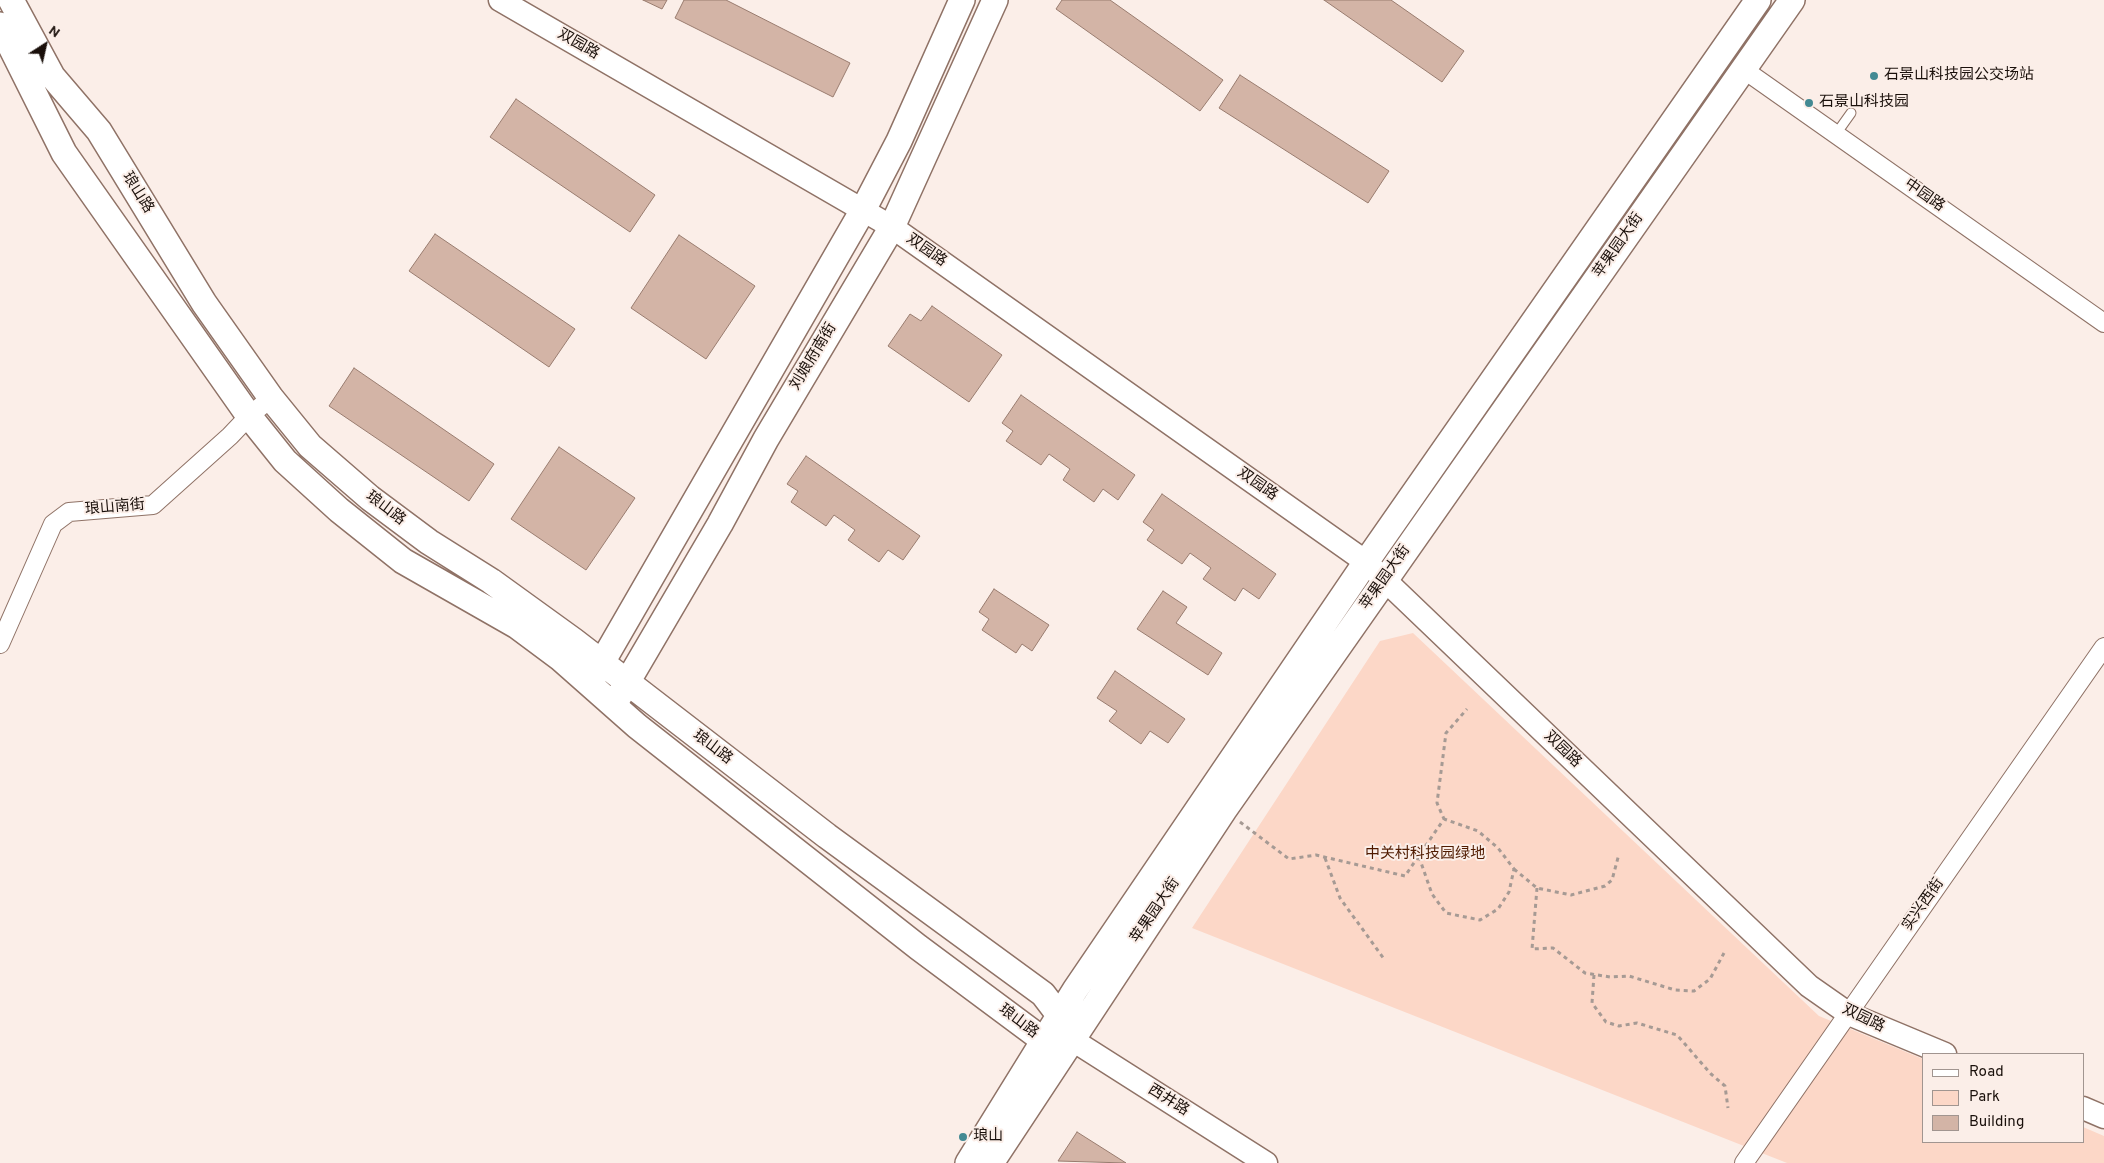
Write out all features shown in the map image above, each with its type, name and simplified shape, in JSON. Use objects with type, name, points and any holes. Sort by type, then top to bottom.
[{"type":"main road","name":"琅山路","points":[[0,25],[64,153],[249,416],[285,461],[339,510],[403,561],[596,673],[627,684],[827,836],[1043,994],[1060,1015],[1071,1039],[1043,1040],[918,947],[637,726],[614,705],[596,673],[491,581],[429,542],[370,498],[310,446],[271,398],[204,303],[99,131],[52,76],[11,0]]},
{"type":"main road","name":"刘娘府南街","points":[[596,673],[863,210],[899,141],[962,0]]},
{"type":"main road","name":"刘娘府南街","points":[[614,705],[720,524],[766,439],[892,227],[995,0]]},
{"type":"main road","name":"苹果园大街","points":[[968,1163],[1043,1040],[1366,562],[1758,0]]},
{"type":"main road","name":"苹果园大街","points":[[991,1163],[1071,1039],[1224,810],[1792,0]]},
{"type":"street","name":"双园路","points":[[500,0],[892,227],[1366,562],[1809,986],[1849,1014],[1943,1053]]},
{"type":"street","name":"中园路","points":[[1743,69],[2104,323]]},
{"type":"street","name":"琅山南街","points":[[0,644],[53,524],[69,512],[153,505],[271,398]]},
{"type":"street","name":"实兴西街","points":[[1744,1163],[2104,647]]},
{"type":"street","name":"西井路","points":[[1071,1039],[1266,1163]]},
{"type":"street","points":[[2084,1108],[2104,1117]]},
{"type":"lane","points":[[1836,134],[1851,113]]},
{"type":"path","points":[[1467,709],[1446,734],[1436,804],[1444,819],[1478,832],[1498,848],[1514,869],[1537,888],[1571,895],[1605,886],[1612,880],[1619,854]]},
{"type":"path","points":[[1224,810],[1289,859],[1316,855],[1406,876],[1444,819]]},
{"type":"path","points":[[1419,856],[1432,894],[1446,913],[1480,920],[1498,909],[1509,892],[1514,869]]},
{"type":"path","points":[[1325,858],[1340,898],[1384,959]]},
{"type":"path","points":[[1537,888],[1532,949],[1554,948],[1585,973],[1610,978],[1629,976],[1675,990],[1694,991],[1710,979],[1724,953]]},
{"type":"path","points":[[1594,975],[1592,1003],[1606,1022],[1619,1026],[1637,1023],[1677,1035],[1711,1074],[1725,1086],[1728,1108]]},
{"type":"green space","name":"中关村科技园绿地","points":[[1413,633],[1819,1016],[1922,1059],[1922,1143],[2084,1143],[2084,1127],[2104,1136],[2104,1163],[1787,1163],[1192,928],[1380,641]]},
{"type":"building","points":[[643,0],[667,0],[662,9]]},
{"type":"building","points":[[684,0],[726,0],[850,63],[833,97],[675,18]]},
{"type":"building","points":[[1062,0],[1110,0],[1223,80],[1200,111],[1056,9]]},
{"type":"building","points":[[1324,0],[1391,0],[1464,51],[1442,82]]},
{"type":"building","points":[[1240,75],[1389,171],[1368,203],[1219,108]]},
{"type":"building","points":[[516,99],[655,195],[630,232],[490,137]]},
{"type":"building","points":[[435,234],[575,329],[549,367],[409,271]]},
{"type":"building","points":[[679,235],[755,286],[706,359],[631,308]]},
{"type":"building","points":[[932,306],[1002,355],[969,402],[888,346],[910,314],[921,321]]},
{"type":"building","points":[[354,368],[494,464],[469,501],[329,406]]},
{"type":"building","points":[[1021,395],[1135,475],[1118,500],[1103,489],[1094,502],[1063,480],[1070,469],[1049,454],[1041,465],[1006,441],[1013,431],[1002,423]]},
{"type":"building","points":[[559,447],[635,498],[586,570],[511,519]]},
{"type":"building","points":[[806,456],[920,536],[903,560],[888,550],[879,562],[848,540],[855,530],[834,515],[826,526],[791,502],[798,491],[787,484]]},
{"type":"building","points":[[1162,494],[1276,574],[1259,599],[1243,588],[1235,601],[1203,579],[1211,568],[1190,553],[1182,564],[1147,540],[1154,530],[1143,522]]},
{"type":"building","points":[[994,589],[1049,625],[1032,651],[1022,644],[1016,653],[982,630],[989,619],[979,612]]},
{"type":"building","points":[[1163,591],[1187,607],[1176,623],[1222,653],[1208,675],[1137,629]]},
{"type":"building","points":[[1115,671],[1185,719],[1168,743],[1150,731],[1141,744],[1109,721],[1117,711],[1097,698]]},
{"type":"building","points":[[1077,1132],[1126,1163],[1058,1161]]},
{"type":"place","name":"石景山科技园公交场站","points":[[1874,76]]},
{"type":"place","name":"石景山科技园","points":[[1809,103]]},
{"type":"place","name":"琅山","points":[[963,1137]]}]
